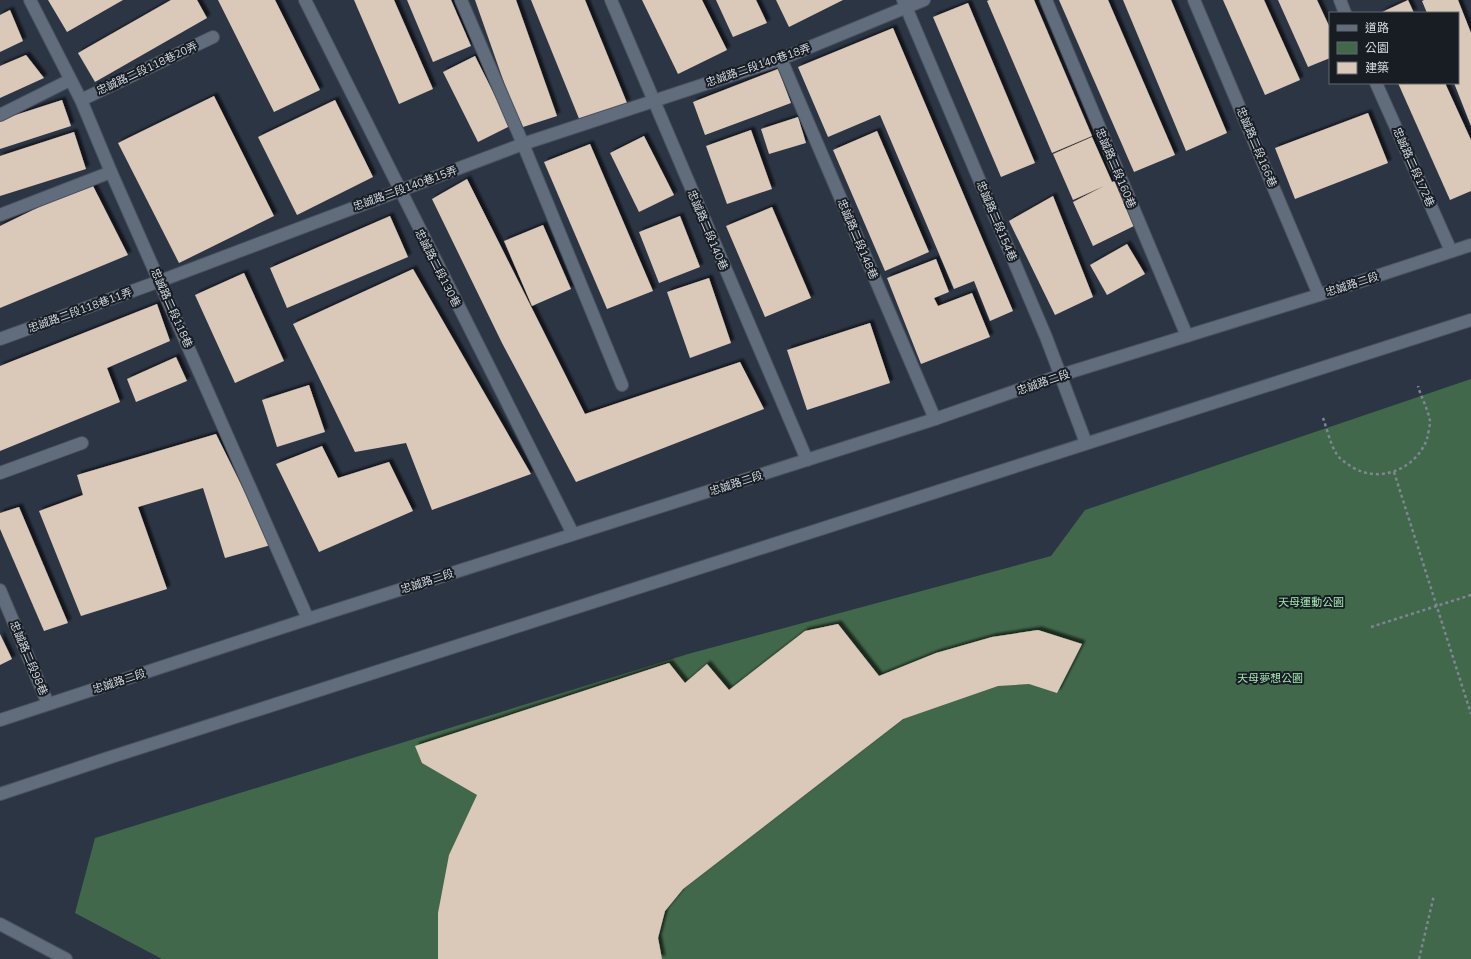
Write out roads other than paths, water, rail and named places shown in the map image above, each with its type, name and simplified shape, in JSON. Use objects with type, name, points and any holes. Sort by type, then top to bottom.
[{"type":"street","name":"忠誠路二段118巷","points":[[30,0],[81,100],[111,172],[308,619]]},
{"type":"street","name":"忠誠路二段130巷","points":[[306,0],[399,190],[573,534]]},
{"type":"street","points":[[461,0],[523,144],[622,385]]},
{"type":"street","name":"忠誠路二段140巷","points":[[611,0],[807,460]]},
{"type":"street","name":"忠誠路二段140巷18弄","points":[[653,100],[781,59],[904,3],[924,0]]},
{"type":"street","name":"忠誠路二段160巷","points":[[1046,0],[1187,336]]},
{"type":"street","name":"忠誠路二段166巷","points":[[1194,0],[1319,295]]},
{"type":"street","points":[[1340,0],[1345,12]]},
{"type":"street","name":"忠誠路二段154巷","points":[[904,3],[1061,375],[1086,443]]},
{"type":"street","name":"忠誠路二段118巷20弄","points":[[81,100],[213,37]]},
{"type":"street","name":"忠誠路二段148巷","points":[[781,59],[935,419]]},
{"type":"street","points":[[0,115],[70,80]]},
{"type":"street","name":"忠誠路二段172巷","points":[[1376,84],[1451,251]]},
{"type":"street","name":"忠誠路二段140巷15弄","points":[[160,281],[523,144],[653,100]]},
{"type":"street","points":[[0,214],[111,172]]},
{"type":"street","name":"忠誠路二段","points":[[0,720],[308,619],[935,419],[1061,375],[1319,295],[1471,245]]},
{"type":"street","name":"忠誠路二段118巷11弄","points":[[0,339],[160,281]]},
{"type":"street","points":[[0,794],[1471,320]]},
{"type":"street","points":[[0,473],[82,443]]},
{"type":"street","name":"忠誠路二段98巷","points":[[0,590],[48,704]]},
{"type":"street","points":[[0,924],[66,959]]},
{"type":"park label","name":"天母運動公園","points":[[1311,602]]},
{"type":"park label","name":"天母夢想公園","points":[[1270,678]]}]
